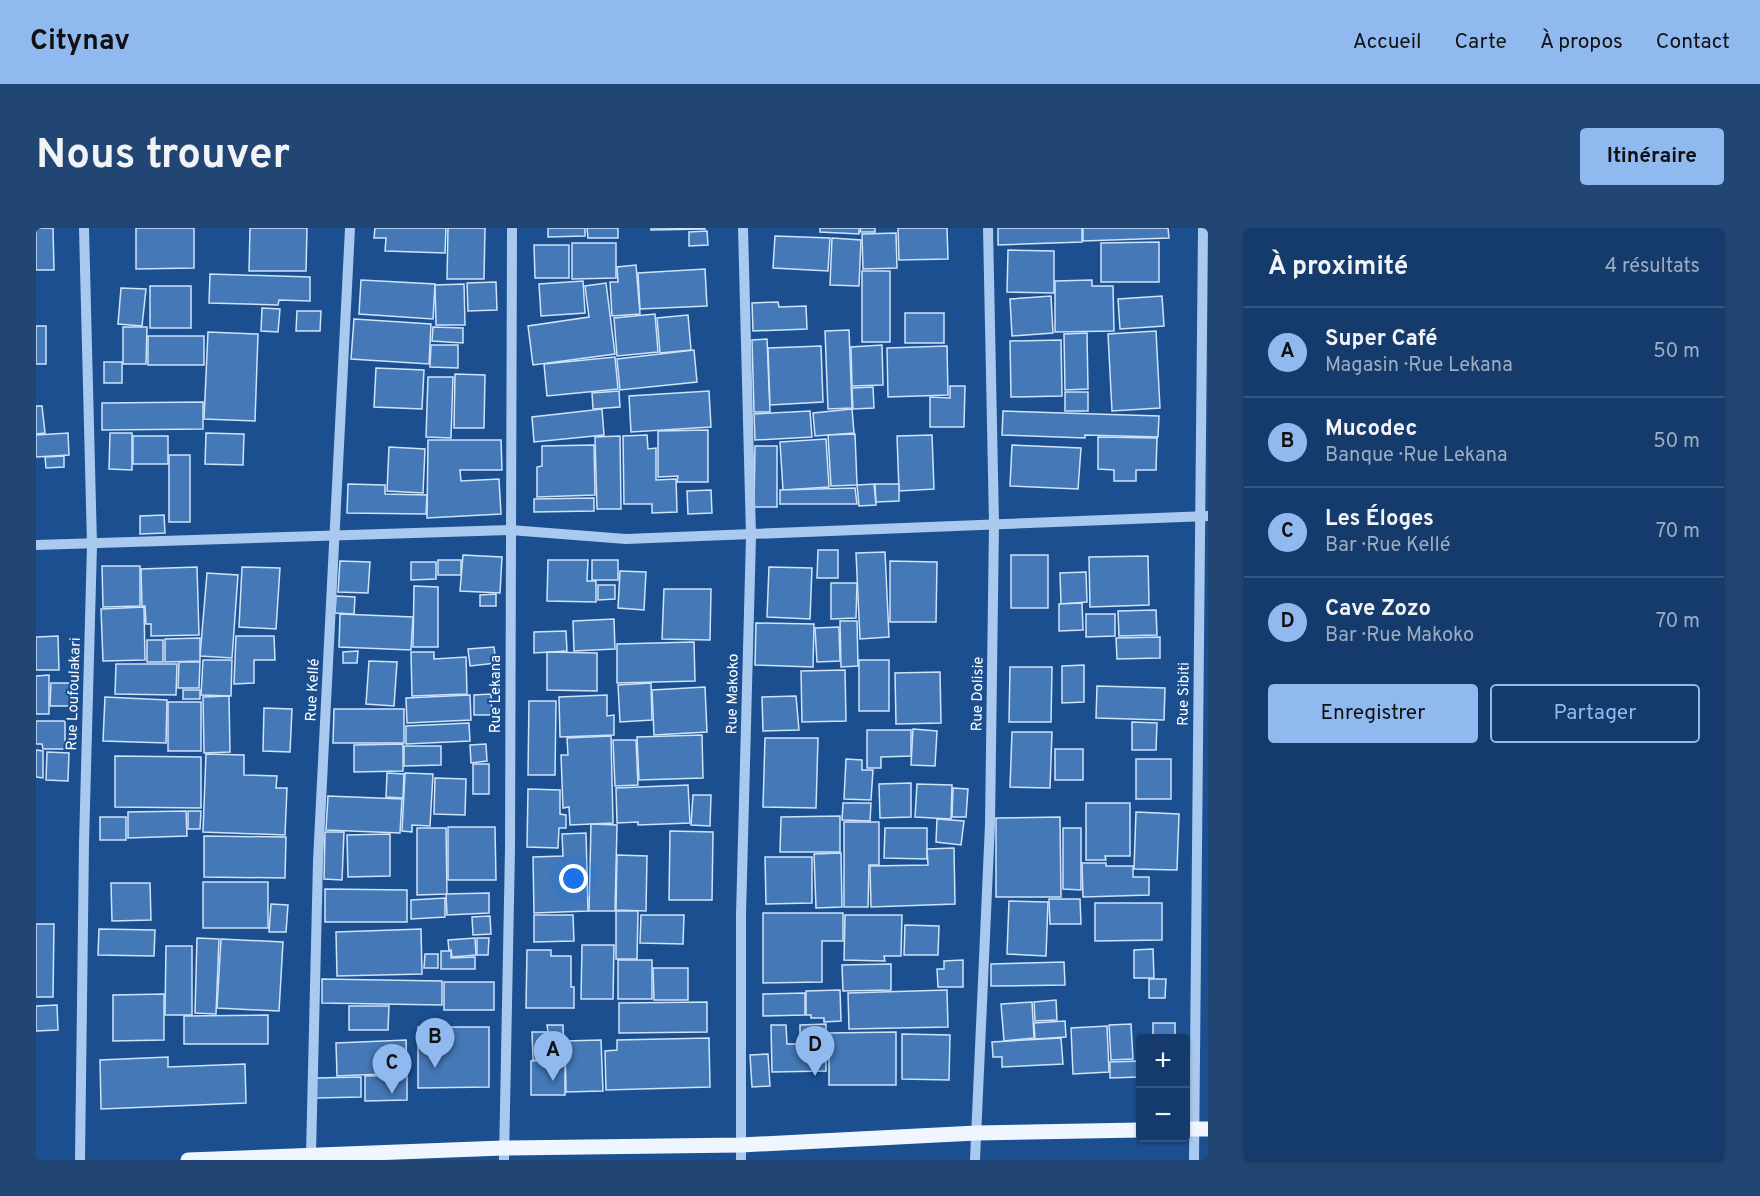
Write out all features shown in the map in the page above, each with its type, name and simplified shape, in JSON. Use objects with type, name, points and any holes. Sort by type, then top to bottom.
[{"type":"main road","points":[[189,1160],[311,1154],[741,1152],[976,1133],[1136,1130]]},
{"type":"street","name":"Rue Loufoulakari","points":[[81,1160],[84,844],[92,545],[84,228]]},
{"type":"street","name":"Rue Kellé","points":[[311,1154],[318,861],[350,228]]},
{"type":"street","name":"Rue Lekana","points":[[504,1154],[510,849],[512,228]]},
{"type":"street","name":"Rue Makoko","points":[[741,1152],[741,915],[751,536],[743,228]]},
{"type":"street","name":"Rue Dolisie","points":[[975,1160],[990,824],[994,523],[988,228]]},
{"type":"street","name":"Rue Sibiti","points":[[1194,1160],[1204,516],[1203,228]]},
{"type":"street","points":[[36,545],[510,530],[626,539],[751,536],[994,523],[1204,516]]},
{"type":"building","points":[[36,228],[53,228],[54,270],[36,270]]},
{"type":"building","points":[[136,228],[194,228],[194,268],[136,269]]},
{"type":"building","points":[[250,228],[307,228],[306,271],[249,271]]},
{"type":"building","points":[[375,228],[446,228],[445,253],[385,251],[386,238],[374,238]]},
{"type":"building","points":[[448,228],[485,228],[484,279],[447,279]]},
{"type":"building","points":[[548,228],[585,228],[585,236],[548,237]]},
{"type":"building","points":[[587,228],[618,228],[618,238],[588,238]]},
{"type":"building","points":[[651,228],[705,228],[705,229],[651,230]]},
{"type":"building","points":[[820,228],[859,228],[859,234],[820,232]]},
{"type":"building","points":[[861,228],[875,228],[875,232],[860,232]]},
{"type":"building","points":[[898,228],[947,228],[948,259],[899,260]]},
{"type":"building","points":[[998,228],[1082,228],[1082,242],[998,245]]},
{"type":"building","points":[[1083,228],[1168,228],[1169,238],[1083,241]]},
{"type":"building","points":[[707,231],[708,245],[689,246],[689,232]]},
{"type":"building","points":[[896,233],[897,268],[863,269],[862,234]]},
{"type":"building","points":[[775,236],[830,238],[828,271],[773,268]]},
{"type":"building","points":[[832,238],[861,240],[859,286],[830,285]]},
{"type":"building","points":[[1159,242],[1159,282],[1101,282],[1101,243]]},
{"type":"building","points":[[572,243],[616,243],[616,278],[572,279]]},
{"type":"building","points":[[534,245],[569,245],[569,278],[535,278]]},
{"type":"building","points":[[1008,250],[1054,251],[1054,293],[1007,292]]},
{"type":"building","points":[[636,265],[640,314],[612,316],[610,282],[618,282],[617,267]]},
{"type":"building","points":[[705,269],[707,306],[640,309],[638,273]]},
{"type":"building","points":[[862,271],[890,271],[890,342],[862,342]]},
{"type":"building","points":[[210,274],[310,277],[310,301],[279,300],[278,305],[209,303]]},
{"type":"building","points":[[361,280],[435,284],[433,319],[359,314]]},
{"type":"building","points":[[1092,280],[1092,286],[1113,286],[1114,331],[1055,332],[1055,281]]},
{"type":"building","points":[[583,281],[585,313],[541,316],[539,284]]},
{"type":"building","points":[[496,282],[497,310],[468,311],[467,283]]},
{"type":"building","points":[[606,283],[615,354],[533,365],[528,326],[589,317],[585,286]]},
{"type":"building","points":[[464,284],[465,325],[436,325],[435,285]]},
{"type":"building","points":[[150,286],[191,286],[191,328],[150,328]]},
{"type":"building","points":[[121,288],[146,289],[142,326],[118,324]]},
{"type":"building","points":[[1051,296],[1053,333],[1012,336],[1010,299]]},
{"type":"building","points":[[1162,296],[1164,326],[1120,329],[1118,299]]},
{"type":"building","points":[[778,302],[779,307],[806,306],[807,329],[753,331],[752,303]]},
{"type":"building","points":[[262,308],[280,309],[278,332],[261,331]]},
{"type":"building","points":[[297,311],[321,311],[320,331],[296,331]]},
{"type":"building","points":[[905,313],[944,313],[944,343],[905,343]]},
{"type":"building","points":[[655,314],[658,352],[617,356],[614,318]]},
{"type":"building","points":[[688,315],[691,350],[660,353],[657,318]]},
{"type":"building","points":[[354,319],[431,324],[429,364],[351,359]]},
{"type":"building","points":[[36,326],[46,326],[46,364],[36,364]]},
{"type":"building","points":[[123,327],[147,327],[146,364],[123,364]]},
{"type":"building","points":[[433,327],[463,328],[463,343],[432,341]]},
{"type":"building","points":[[849,330],[852,408],[828,409],[825,331]]},
{"type":"building","points":[[1156,331],[1160,408],[1112,411],[1108,334]]},
{"type":"building","points":[[208,332],[258,334],[255,421],[204,419]]},
{"type":"building","points":[[1087,333],[1088,389],[1065,390],[1064,334]]},
{"type":"building","points":[[148,336],[204,336],[204,365],[148,365]]},
{"type":"building","points":[[767,339],[770,412],[754,412],[752,340]]},
{"type":"building","points":[[1061,340],[1062,396],[1011,397],[1010,341]]},
{"type":"building","points":[[431,345],[458,345],[458,368],[430,367]]},
{"type":"building","points":[[882,345],[883,385],[852,386],[851,347]]},
{"type":"building","points":[[821,346],[823,402],[770,405],[768,348]]},
{"type":"building","points":[[947,346],[948,395],[888,397],[887,348]]},
{"type":"building","points":[[694,350],[697,382],[620,390],[617,359]]},
{"type":"building","points":[[615,357],[618,389],[547,396],[544,364]]},
{"type":"building","points":[[104,362],[122,362],[122,383],[104,383]]},
{"type":"building","points":[[376,368],[424,370],[422,409],[374,407]]},
{"type":"building","points":[[455,374],[485,375],[484,428],[454,428]]},
{"type":"building","points":[[428,377],[453,377],[451,438],[426,437]]},
{"type":"building","points":[[950,386],[965,386],[964,427],[930,427],[930,397],[950,398]]},
{"type":"building","points":[[873,387],[874,408],[853,409],[852,388]]},
{"type":"building","points":[[619,391],[620,407],[593,409],[592,393]]},
{"type":"building","points":[[709,391],[711,427],[631,432],[629,396]]},
{"type":"building","points":[[1065,392],[1088,392],[1088,411],[1065,411]]},
{"type":"building","points":[[203,402],[203,429],[102,430],[102,403]]},
{"type":"building","points":[[36,406],[42,406],[45,433],[36,434]]},
{"type":"building","points":[[602,409],[604,435],[534,442],[532,417]]},
{"type":"building","points":[[852,409],[854,433],[815,436],[813,413]]},
{"type":"building","points":[[810,411],[812,437],[755,440],[754,414]]},
{"type":"building","points":[[1003,411],[1159,416],[1158,437],[1085,435],[1085,438],[1002,435]]},
{"type":"building","points":[[708,430],[708,482],[677,482],[678,476],[658,477],[658,431]]},
{"type":"building","points":[[68,433],[69,455],[36,457],[36,435]]},
{"type":"building","points":[[110,433],[132,433],[132,470],[109,469]]},
{"type":"building","points":[[206,433],[244,434],[243,465],[205,464]]},
{"type":"building","points":[[855,434],[857,485],[831,486],[828,435]]},
{"type":"building","points":[[647,435],[648,449],[656,448],[656,480],[676,479],[677,512],[652,513],[652,504],[624,504],[623,436]]},
{"type":"building","points":[[932,435],[934,489],[899,491],[897,436]]},
{"type":"building","points":[[133,436],[168,436],[168,464],[133,464]]},
{"type":"building","points":[[620,436],[621,509],[597,509],[595,437]]},
{"type":"building","points":[[1098,437],[1157,438],[1156,470],[1136,470],[1136,481],[1114,481],[1114,470],[1098,469]]},
{"type":"building","points":[[826,439],[829,487],[783,490],[780,442]]},
{"type":"building","points":[[428,440],[501,440],[502,470],[460,470],[461,481],[499,479],[501,514],[427,518]]},
{"type":"building","points":[[594,445],[595,495],[537,497],[537,467],[542,466],[542,446]]},
{"type":"building","points":[[1012,445],[1081,448],[1078,489],[1010,486]]},
{"type":"building","points":[[755,446],[777,446],[777,507],[754,507]]},
{"type":"building","points":[[389,447],[425,449],[423,493],[387,491]]},
{"type":"building","points":[[169,455],[190,455],[190,522],[169,522]]},
{"type":"building","points":[[64,456],[64,467],[46,468],[45,457]]},
{"type":"building","points":[[348,484],[385,485],[385,494],[427,495],[426,514],[347,513]]},
{"type":"building","points":[[874,484],[876,505],[859,506],[857,485]]},
{"type":"building","points":[[875,484],[899,484],[899,501],[876,502]]},
{"type":"building","points":[[855,488],[857,504],[780,504],[780,490]]},
{"type":"building","points":[[711,490],[712,513],[688,514],[687,491]]},
{"type":"building","points":[[594,498],[594,511],[534,512],[534,499]]},
{"type":"building","points":[[164,515],[165,533],[140,534],[140,516]]},
{"type":"building","points":[[818,550],[838,550],[838,578],[817,578]]},
{"type":"building","points":[[885,552],[889,637],[860,639],[856,553]]},
{"type":"building","points":[[463,555],[502,557],[500,593],[460,591]]},
{"type":"building","points":[[1011,555],[1048,555],[1048,608],[1011,608]]},
{"type":"building","points":[[1148,556],[1149,605],[1090,607],[1089,557]]},
{"type":"building","points":[[438,560],[461,560],[461,575],[438,575]]},
{"type":"building","points":[[548,560],[588,560],[587,581],[596,581],[596,602],[547,601]]},
{"type":"building","points":[[592,560],[618,560],[618,580],[592,580]]},
{"type":"building","points":[[340,561],[370,562],[368,593],[338,592]]},
{"type":"building","points":[[890,561],[937,562],[936,622],[890,622]]},
{"type":"building","points":[[411,562],[436,562],[436,579],[411,580]]},
{"type":"building","points":[[102,566],[140,566],[140,606],[103,607]]},
{"type":"building","points":[[197,567],[199,635],[151,636],[151,624],[146,624],[145,606],[142,606],[141,569]]},
{"type":"building","points":[[242,567],[280,568],[276,629],[239,627]]},
{"type":"building","points":[[769,567],[812,568],[810,619],[767,617]]},
{"type":"building","points":[[620,571],[646,572],[644,610],[618,608]]},
{"type":"building","points":[[1086,572],[1087,602],[1061,604],[1060,573]]},
{"type":"building","points":[[207,573],[238,575],[232,658],[200,656]]},
{"type":"building","points":[[831,583],[857,583],[856,618],[831,619]]},
{"type":"building","points":[[598,585],[615,585],[615,599],[598,600]]},
{"type":"building","points":[[414,586],[438,587],[438,647],[413,647]]},
{"type":"building","points":[[664,589],[711,589],[710,640],[662,639]]},
{"type":"building","points":[[496,594],[496,606],[480,606],[480,595]]},
{"type":"building","points":[[336,596],[355,597],[354,614],[335,613]]},
{"type":"building","points":[[1082,603],[1083,630],[1059,631],[1059,604]]},
{"type":"building","points":[[144,607],[145,660],[103,661],[101,609]]},
{"type":"building","points":[[1156,610],[1157,635],[1119,636],[1118,611]]},
{"type":"building","points":[[340,614],[413,617],[411,650],[339,647]]},
{"type":"building","points":[[1086,614],[1115,614],[1115,636],[1086,637]]},
{"type":"building","points":[[614,619],[615,649],[574,651],[573,621]]},
{"type":"building","points":[[840,621],[857,621],[858,666],[841,667]]},
{"type":"building","points":[[756,623],[814,624],[813,667],[755,665]]},
{"type":"building","points":[[839,627],[840,661],[817,662],[815,628]]},
{"type":"building","points":[[566,631],[567,651],[534,653],[534,632]]},
{"type":"building","points":[[58,636],[59,670],[36,670],[36,637]]},
{"type":"building","points":[[236,636],[274,636],[275,660],[254,660],[254,683],[234,684]]},
{"type":"building","points":[[1160,637],[1160,658],[1117,659],[1116,638]]},
{"type":"building","points":[[200,638],[200,661],[165,662],[165,639]]},
{"type":"building","points":[[147,640],[163,640],[163,662],[147,662]]},
{"type":"building","points":[[694,642],[695,681],[617,683],[617,644]]},
{"type":"building","points":[[494,647],[496,663],[470,666],[468,649]]},
{"type":"building","points":[[358,651],[357,663],[343,663],[343,652]]},
{"type":"building","points":[[411,652],[434,652],[434,659],[466,657],[467,694],[412,696]]},
{"type":"building","points":[[547,652],[597,653],[597,691],[547,690]]},
{"type":"building","points":[[203,660],[232,660],[231,696],[201,695]]},
{"type":"building","points":[[859,660],[889,660],[889,711],[859,711]]},
{"type":"building","points":[[369,661],[397,662],[394,706],[366,704]]},
{"type":"building","points":[[179,662],[200,662],[199,688],[178,688]]},
{"type":"building","points":[[116,664],[177,664],[176,695],[115,694]]},
{"type":"building","points":[[1084,665],[1084,702],[1062,703],[1062,666]]},
{"type":"building","points":[[1010,667],[1052,667],[1051,722],[1009,722]]},
{"type":"building","points":[[845,670],[846,721],[802,722],[801,671]]},
{"type":"building","points":[[940,672],[941,723],[896,724],[895,673]]},
{"type":"building","points":[[49,675],[49,714],[36,714],[36,676]]},
{"type":"building","points":[[51,683],[70,683],[70,706],[50,706]]},
{"type":"building","points":[[651,683],[652,720],[620,722],[618,685]]},
{"type":"building","points":[[1097,686],[1165,688],[1164,720],[1096,718]]},
{"type":"building","points":[[705,687],[707,732],[654,735],[652,690]]},
{"type":"building","points":[[183,690],[200,690],[200,699],[183,699]]},
{"type":"building","points":[[491,694],[492,715],[474,715],[474,695]]},
{"type":"building","points":[[470,695],[471,720],[407,723],[406,698]]},
{"type":"building","points":[[607,695],[607,716],[614,715],[614,735],[560,737],[559,697]]},
{"type":"building","points":[[229,696],[230,752],[204,753],[203,697]]},
{"type":"building","points":[[796,696],[799,730],[763,731],[762,697]]},
{"type":"building","points":[[105,697],[167,700],[166,743],[103,741]]},
{"type":"building","points":[[529,701],[556,701],[555,775],[528,775]]},
{"type":"building","points":[[168,702],[201,702],[201,751],[168,751]]},
{"type":"building","points":[[264,708],[292,709],[290,752],[263,751]]},
{"type":"building","points":[[334,709],[404,709],[404,743],[333,743]]},
{"type":"building","points":[[36,721],[65,721],[65,749],[43,749],[42,744],[36,744]]},
{"type":"building","points":[[1132,722],[1157,723],[1156,750],[1132,750]]},
{"type":"building","points":[[469,723],[470,741],[406,744],[406,726]]},
{"type":"building","points":[[913,729],[937,731],[935,766],[911,765]]},
{"type":"building","points":[[867,730],[911,730],[911,756],[881,757],[881,768],[867,768]]},
{"type":"building","points":[[1012,732],[1052,732],[1050,788],[1010,787]]},
{"type":"building","points":[[702,735],[703,778],[639,780],[637,737]]},
{"type":"building","points":[[611,736],[613,823],[570,825],[569,807],[563,808],[561,755],[568,755],[567,738]]},
{"type":"building","points":[[765,738],[818,738],[816,808],[763,807]]},
{"type":"building","points":[[613,740],[636,740],[638,785],[615,786]]},
{"type":"building","points":[[403,744],[403,771],[354,772],[354,745]]},
{"type":"building","points":[[486,744],[487,761],[471,763],[470,745]]},
{"type":"building","points":[[404,746],[441,746],[441,765],[404,766]]},
{"type":"building","points":[[1055,749],[1083,749],[1083,780],[1055,780]]},
{"type":"building","points":[[36,750],[43,751],[43,778],[36,777]]},
{"type":"building","points":[[47,752],[69,753],[68,781],[46,780]]},
{"type":"building","points":[[206,754],[244,755],[244,775],[277,776],[276,788],[287,788],[285,835],[203,832]]},
{"type":"building","points":[[115,756],[201,757],[201,808],[115,807]]},
{"type":"building","points":[[846,759],[862,760],[862,770],[873,770],[871,800],[844,799]]},
{"type":"building","points":[[1136,759],[1171,759],[1171,799],[1136,799]]},
{"type":"building","points":[[473,764],[489,764],[489,794],[473,794]]},
{"type":"building","points":[[387,773],[404,774],[403,798],[386,797]]},
{"type":"building","points":[[405,773],[433,774],[430,826],[412,825],[412,832],[402,831]]},
{"type":"building","points":[[435,778],[466,779],[465,815],[434,814]]},
{"type":"building","points":[[911,783],[911,817],[880,818],[879,784]]},
{"type":"building","points":[[917,784],[952,785],[951,819],[915,817]]},
{"type":"building","points":[[688,785],[690,823],[638,825],[638,822],[617,823],[616,788]]},
{"type":"building","points":[[953,788],[968,789],[966,817],[952,817]]},
{"type":"building","points":[[528,789],[560,790],[560,814],[566,815],[566,828],[559,828],[558,848],[527,847]]},
{"type":"building","points":[[693,795],[711,795],[710,826],[691,825]]},
{"type":"building","points":[[328,796],[402,799],[400,833],[326,830]]},
{"type":"building","points":[[843,803],[871,803],[870,821],[842,820]]},
{"type":"building","points":[[1086,803],[1130,803],[1130,856],[1105,856],[1106,860],[1086,860]]},
{"type":"building","points":[[186,811],[187,836],[128,838],[128,812]]},
{"type":"building","points":[[188,811],[201,811],[200,829],[188,829]]},
{"type":"building","points":[[1136,812],[1179,814],[1177,870],[1134,869]]},
{"type":"building","points":[[840,816],[840,852],[780,852],[781,817]]},
{"type":"building","points":[[100,817],[126,817],[126,840],[100,840]]},
{"type":"building","points":[[1060,817],[1061,897],[996,897],[996,818]]},
{"type":"building","points":[[937,819],[964,821],[961,845],[936,842]]},
{"type":"building","points":[[844,822],[879,822],[879,865],[869,865],[868,907],[844,907]]},
{"type":"building","points":[[591,824],[617,825],[615,911],[589,911]]},
{"type":"building","points":[[448,827],[495,827],[496,880],[448,880]]},
{"type":"building","points":[[417,828],[446,828],[447,894],[417,895]]},
{"type":"building","points":[[885,828],[927,828],[927,859],[884,858]]},
{"type":"building","points":[[1063,828],[1081,828],[1081,890],[1063,889]]},
{"type":"building","points":[[670,831],[713,832],[712,900],[669,900]]},
{"type":"building","points":[[325,832],[344,832],[342,880],[324,879]]},
{"type":"building","points":[[586,833],[588,911],[534,913],[533,857],[563,856],[562,834]]},
{"type":"building","points":[[390,834],[390,876],[348,877],[347,835]]},
{"type":"building","points":[[204,836],[286,837],[285,878],[204,877]]},
{"type":"building","points":[[954,848],[955,904],[871,907],[870,866],[928,865],[927,849]]},
{"type":"building","points":[[841,853],[842,907],[816,908],[814,854]]},
{"type":"building","points":[[617,855],[647,856],[646,911],[616,910]]},
{"type":"building","points":[[765,857],[812,857],[812,903],[766,904]]},
{"type":"building","points":[[1082,863],[1133,866],[1133,877],[1149,877],[1149,895],[1083,897]]},
{"type":"building","points":[[203,882],[268,882],[268,928],[203,928]]},
{"type":"building","points":[[111,883],[150,883],[151,920],[112,921]]},
{"type":"building","points":[[325,889],[407,890],[407,922],[325,922]]},
{"type":"building","points":[[489,893],[489,913],[447,915],[446,894]]},
{"type":"building","points":[[445,898],[445,917],[411,919],[411,900]]},
{"type":"building","points":[[1049,899],[1080,899],[1081,924],[1050,924]]},
{"type":"building","points":[[1009,901],[1048,902],[1046,956],[1007,954]]},
{"type":"building","points":[[1095,903],[1162,903],[1162,940],[1095,941]]},
{"type":"building","points":[[271,904],[288,905],[286,932],[269,932]]},
{"type":"building","points":[[616,911],[638,911],[637,959],[616,959]]},
{"type":"building","points":[[763,913],[843,913],[843,941],[822,941],[822,982],[763,983]]},
{"type":"building","points":[[534,915],[573,915],[574,941],[534,942]]},
{"type":"building","points":[[641,915],[684,915],[683,944],[640,943]]},
{"type":"building","points":[[845,915],[902,915],[901,956],[884,956],[885,961],[844,960]]},
{"type":"building","points":[[490,916],[491,934],[473,935],[472,917]]},
{"type":"building","points":[[36,924],[54,924],[53,997],[36,997]]},
{"type":"building","points":[[905,925],[939,926],[938,955],[904,955]]},
{"type":"building","points":[[99,929],[155,930],[154,956],[98,955]]},
{"type":"building","points":[[421,929],[422,974],[337,976],[336,932]]},
{"type":"building","points":[[197,938],[219,939],[216,1014],[195,1013]]},
{"type":"building","points":[[475,938],[476,955],[452,957],[448,940]]},
{"type":"building","points":[[477,938],[489,938],[488,955],[477,955]]},
{"type":"building","points":[[221,939],[283,942],[279,1011],[217,1008]]},
{"type":"building","points":[[582,945],[614,945],[613,999],[581,999]]},
{"type":"building","points":[[166,946],[192,946],[192,1015],[165,1015]]},
{"type":"building","points":[[1153,949],[1154,978],[1134,978],[1134,950]]},
{"type":"building","points":[[527,950],[551,950],[551,956],[571,956],[574,1008],[526,1008]]},
{"type":"building","points":[[441,951],[451,951],[451,958],[475,957],[475,969],[441,969]]},
{"type":"building","points":[[425,954],[438,954],[438,968],[424,968]]},
{"type":"building","points":[[618,960],[652,960],[652,999],[618,999]]},
{"type":"building","points":[[963,960],[963,987],[938,987],[937,969],[944,969],[944,961]]},
{"type":"building","points":[[1064,962],[1065,985],[991,986],[991,964]]},
{"type":"building","points":[[891,964],[891,990],[843,991],[842,965]]},
{"type":"building","points":[[653,968],[688,968],[688,1000],[654,1000]]},
{"type":"building","points":[[322,979],[442,981],[442,1005],[322,1003]]},
{"type":"building","points":[[1149,979],[1166,979],[1165,998],[1149,998]]},
{"type":"building","points":[[444,982],[494,982],[494,1010],[444,1010]]},
{"type":"building","points":[[840,990],[841,1021],[824,1022],[824,1018],[811,1018],[811,1015],[806,1015],[806,991]]},
{"type":"building","points":[[947,990],[948,1027],[849,1029],[848,993]]},
{"type":"building","points":[[805,993],[805,1015],[763,1016],[763,994]]},
{"type":"building","points":[[164,994],[164,1040],[113,1041],[113,995]]},
{"type":"building","points":[[1056,1000],[1057,1020],[1035,1021],[1034,1002]]},
{"type":"building","points":[[707,1002],[707,1032],[619,1033],[619,1003]]},
{"type":"building","points":[[1032,1002],[1034,1038],[1004,1041],[1001,1004]]},
{"type":"building","points":[[57,1005],[58,1030],[36,1031],[36,1006]]},
{"type":"building","points":[[349,1006],[389,1006],[388,1030],[349,1030]]},
{"type":"building","points":[[268,1015],[268,1044],[184,1044],[184,1016]]},
{"type":"building","points":[[1065,1021],[1066,1037],[1035,1039],[1034,1023]]},
{"type":"building","points":[[1153,1023],[1175,1023],[1175,1034],[1153,1034]]},
{"type":"building","points":[[826,1024],[826,1071],[772,1072],[771,1025],[786,1025],[787,1044],[800,1044],[800,1025]]},
{"type":"building","points":[[1131,1024],[1133,1059],[1111,1060],[1109,1025]]},
{"type":"building","points":[[547,1025],[563,1025],[564,1059],[533,1060],[532,1032],[548,1032]]},
{"type":"building","points":[[1107,1026],[1109,1072],[1073,1074],[1071,1028]]},
{"type":"building","points":[[418,1027],[489,1027],[489,1087],[418,1088]]},
{"type":"building","points":[[896,1032],[896,1085],[829,1085],[829,1033]]},
{"type":"building","points":[[902,1034],[950,1035],[949,1080],[902,1079]]},
{"type":"building","points":[[709,1038],[710,1087],[606,1090],[605,1051],[617,1050],[617,1040]]},
{"type":"building","points":[[1061,1038],[1063,1064],[1002,1067],[1002,1057],[993,1057],[992,1042]]},
{"type":"building","points":[[406,1040],[407,1073],[337,1076],[336,1043]]},
{"type":"building","points":[[601,1040],[603,1091],[566,1092],[565,1041]]},
{"type":"building","points":[[768,1054],[770,1086],[752,1087],[750,1055]]},
{"type":"building","points":[[168,1057],[168,1067],[245,1064],[246,1103],[101,1109],[100,1060]]},
{"type":"building","points":[[531,1061],[565,1061],[565,1095],[531,1095]]},
{"type":"building","points":[[1136,1061],[1136,1077],[1110,1078],[1110,1062]]},
{"type":"building","points":[[407,1075],[407,1100],[365,1101],[365,1076]]},
{"type":"building","points":[[361,1077],[361,1097],[316,1098],[315,1078]]},
{"type":"place","name":"Mucodec","points":[[435,1068]]},
{"type":"place","name":"Cave Zozo","points":[[815,1076]]},
{"type":"place","name":"Super Café","points":[[553,1081]]},
{"type":"place","name":"Les Éloges","points":[[392,1094]]}]
